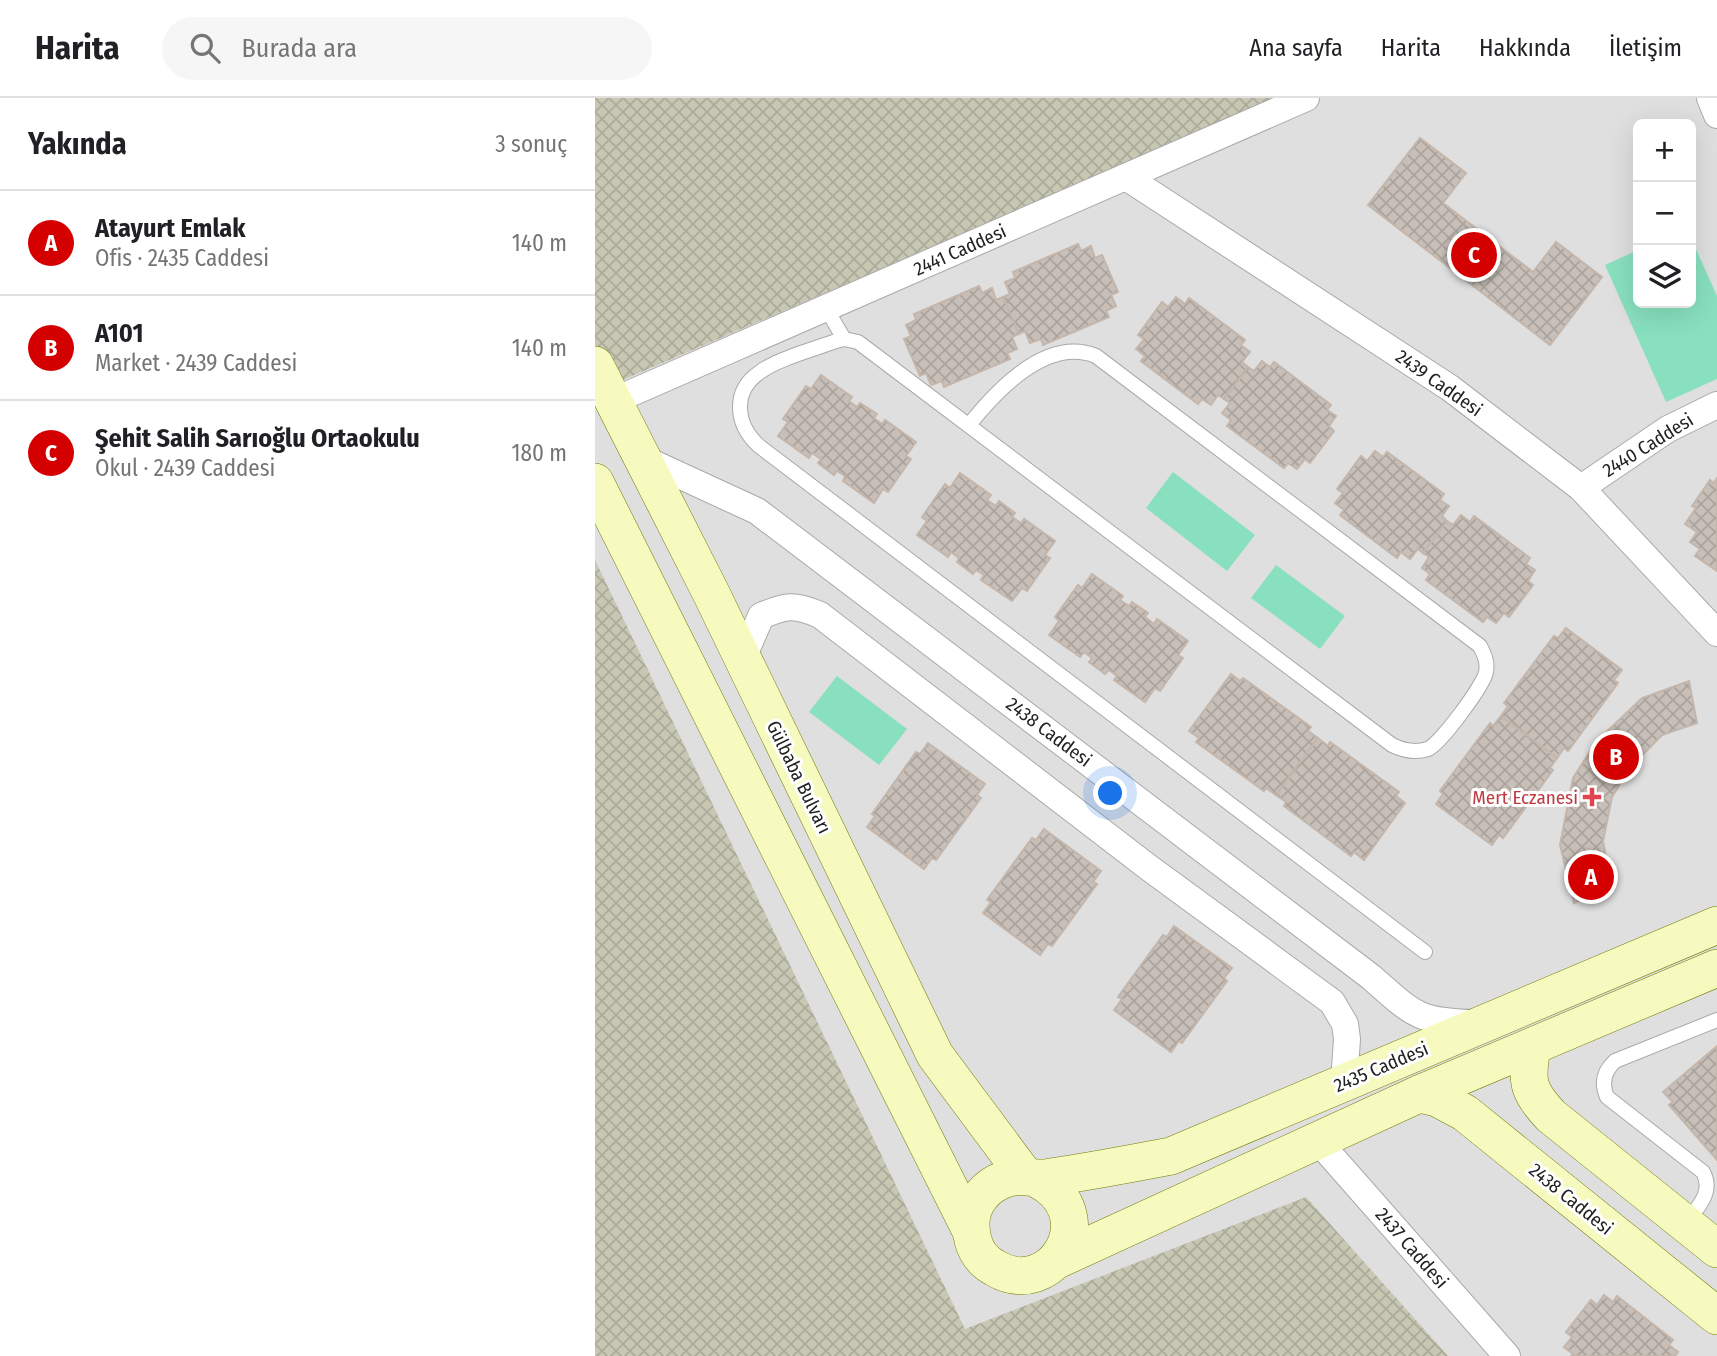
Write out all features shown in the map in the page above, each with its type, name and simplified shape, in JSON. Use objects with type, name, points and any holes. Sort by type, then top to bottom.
[{"type":"street","name":"2441 Caddesi","points":[[613,401],[1306,98]]},
{"type":"street","points":[[1710,98],[1717,115]]},
{"type":"street","name":"2439 Caddesi","points":[[1126,177],[1450,388],[1581,488],[1717,633]]},
{"type":"street","name":"Gülbaba Bulvarı","points":[[595,365],[712,593],[742,660],[935,1055],[1031,1178],[1057,1193],[1068,1215],[1070,1227],[1068,1239],[1055,1261]]},
{"type":"street","name":"2440 Caddesi","points":[[1581,488],[1668,429],[1717,405]]},
{"type":"street","name":"2438 Caddesi","points":[[642,458],[757,511],[1371,977],[1408,1010],[1430,1021],[1486,1023]]},
{"type":"street","points":[[595,482],[971,1231],[974,1243],[988,1264],[1010,1275],[1034,1273],[1055,1261]]},
{"type":"street","points":[[742,660],[761,617],[780,608],[799,606],[820,615],[1148,867],[1332,1002],[1345,1024],[1347,1039],[1344,1083]]},
{"type":"street","name":"2435 Caddesi","points":[[1031,1178],[1087,1172],[1171,1156],[1717,925]]},
{"type":"street","name":"2435 Caddesi","points":[[1055,1261],[1419,1094],[1717,968]]},
{"type":"street","points":[[1532,1047],[1528,1072],[1534,1097],[1551,1116],[1717,1249]]},
{"type":"street","name":"2438 Caddesi","points":[[1419,1094],[1437,1098],[1465,1113],[1717,1316]]},
{"type":"street","name":"2437 Caddesi","points":[[1318,1140],[1507,1356]]},
{"type":"street","points":[[971,1231],[971,1219],[981,1196],[1000,1181],[1012,1177],[1031,1178]]},
{"type":"lane","points":[[826,308],[844,339]]},
{"type":"lane","points":[[969,425],[1003,387],[1048,358],[1068,351],[1096,356],[1480,646],[1487,665],[1483,681],[1437,744],[1416,751],[1399,748],[857,342],[844,339],[762,370],[747,385],[739,401],[741,422],[751,439],[1425,952]]},
{"type":"lane","points":[[1685,1224],[1707,1194],[1707,1179],[1703,1172],[1607,1097],[1604,1078],[1615,1061],[1717,1020]]},
{"type":"shaded area","points":[[595,98],[1717,98],[1717,1356],[595,1356]]},
{"type":"shaded area","points":[[595,98],[1278,98],[595,392]]},
{"type":"shaded area","points":[[595,560],[965,1329],[1306,1197],[1448,1356],[595,1356]]},
{"type":"green space","points":[[1696,249],[1717,296],[1717,379],[1666,402],[1605,265],[1633,252],[1633,308],[1696,308]]},
{"type":"green space","points":[[1173,472],[1255,535],[1227,571],[1146,508]]},
{"type":"green space","points":[[1276,565],[1345,616],[1320,649],[1251,598]]},
{"type":"green space","points":[[837,676],[907,729],[879,765],[809,712]]},
{"type":"building","points":[[1420,138],[1466,173],[1443,203],[1533,272],[1556,242],[1602,277],[1550,345],[1368,205]]},
{"type":"building","points":[[1078,244],[1081,251],[1091,246],[1095,258],[1102,255],[1118,292],[1111,295],[1116,306],[1106,311],[1109,317],[1043,345],[1041,339],[1030,343],[1025,331],[1019,334],[1003,297],[1010,294],[1005,282],[1015,278],[1013,272]]},
{"type":"building","points":[[979,286],[982,293],[992,288],[996,300],[1003,297],[1019,334],[1012,337],[1017,349],[1007,353],[1010,359],[944,387],[942,381],[931,385],[926,373],[920,376],[904,339],[911,336],[906,325],[916,320],[914,314]]},
{"type":"building","points":[[1176,297],[1185,304],[1189,298],[1245,340],[1241,345],[1250,352],[1242,362],[1248,367],[1224,399],[1218,395],[1211,405],[1202,399],[1198,404],[1141,361],[1145,356],[1136,349],[1144,339],[1138,335],[1162,302],[1168,307]]},
{"type":"building","points":[[1262,361],[1270,367],[1274,362],[1331,405],[1327,410],[1336,416],[1329,426],[1334,431],[1310,463],[1305,459],[1297,469],[1288,463],[1284,468],[1227,426],[1231,420],[1222,413],[1230,403],[1224,399],[1248,367],[1254,371]]},
{"type":"building","points":[[821,375],[852,397],[849,401],[857,407],[860,403],[877,414],[874,418],[882,424],[885,420],[916,442],[906,456],[911,459],[888,492],[883,489],[874,503],[843,481],[845,476],[837,471],[834,475],[818,463],[821,459],[812,453],[809,458],[778,436],[788,422],[783,419],[806,386],[811,389]]},
{"type":"building","points":[[1375,451],[1383,457],[1387,452],[1444,494],[1440,500],[1449,506],[1442,516],[1447,521],[1423,553],[1418,549],[1410,559],[1401,552],[1397,558],[1340,515],[1344,510],[1335,503],[1343,493],[1337,489],[1361,456],[1367,461]]},
{"type":"building","points":[[960,473],[991,495],[987,500],[996,506],[999,501],[1015,513],[1012,517],[1021,523],[1024,519],[1055,541],[1045,555],[1050,558],[1027,591],[1022,588],[1012,601],[981,580],[984,575],[976,570],[973,574],[957,562],[959,558],[951,552],[948,557],[917,535],[927,521],[922,517],[945,484],[950,488]]},
{"type":"building","points":[[1717,478],[1717,571],[1695,556],[1700,549],[1690,542],[1697,532],[1685,524],[1696,508],[1692,506],[1710,480],[1714,483]]},
{"type":"building","points":[[1461,515],[1470,522],[1474,516],[1530,558],[1526,564],[1535,570],[1528,581],[1533,585],[1509,617],[1504,613],[1496,623],[1487,617],[1483,622],[1426,580],[1430,574],[1422,568],[1429,557],[1423,553],[1447,521],[1453,525]]},
{"type":"building","points":[[1092,574],[1123,596],[1120,600],[1129,606],[1132,602],[1148,613],[1145,617],[1154,624],[1157,619],[1188,641],[1178,655],[1183,658],[1160,691],[1155,688],[1145,702],[1114,680],[1117,676],[1109,670],[1105,674],[1089,662],[1092,658],[1084,652],[1080,657],[1049,635],[1059,621],[1055,617],[1078,585],[1082,588]]},
{"type":"building","points":[[1566,628],[1622,670],[1614,680],[1618,683],[1568,751],[1564,748],[1557,758],[1501,716],[1508,706],[1504,703],[1554,636],[1558,638]]},
{"type":"building","points":[[1231,674],[1240,681],[1243,678],[1311,727],[1308,731],[1318,738],[1276,795],[1266,788],[1264,791],[1196,742],[1199,738],[1189,731]]},
{"type":"building","points":[[1689,681],[1697,723],[1662,735],[1629,769],[1612,797],[1603,841],[1611,886],[1574,903],[1560,845],[1573,778],[1596,742],[1642,698]]},
{"type":"building","points":[[1501,716],[1557,758],[1550,768],[1553,770],[1503,838],[1499,835],[1492,845],[1436,804],[1443,794],[1440,791],[1490,723],[1493,726]]},
{"type":"building","points":[[1318,738],[1328,746],[1330,742],[1399,792],[1396,796],[1405,803],[1364,860],[1354,852],[1351,856],[1284,806],[1286,802],[1276,795]]},
{"type":"building","points":[[928,743],[985,784],[977,795],[981,798],[936,860],[932,858],[924,869],[867,827],[875,816],[872,814],[916,752],[920,754]]},
{"type":"building","points":[[1044,829],[1101,871],[1093,882],[1097,884],[1052,946],[1048,944],[1040,955],[983,913],[991,902],[987,900],[1032,838],[1036,840]]},
{"type":"building","points":[[1174,926],[1232,968],[1224,978],[1227,981],[1182,1043],[1179,1041],[1171,1052],[1114,1010],[1122,999],[1118,997],[1163,935],[1167,937]]},
{"type":"building","points":[[1717,1046],[1717,1160],[1669,1105],[1673,1102],[1663,1092]]},
{"type":"building","points":[[1604,1295],[1613,1302],[1617,1296],[1673,1340],[1669,1345],[1678,1352],[1675,1356],[1571,1356],[1573,1354],[1564,1347],[1572,1337],[1566,1332],[1591,1300],[1597,1305]]},
{"type":"place","name":"Şehit Salih Sarıoğlu Ortaokulu","points":[[1474,255]]},
{"type":"place","name":"A101","points":[[1616,757]]},
{"type":"place","name":"Mert Eczanesi","points":[[1592,797]]},
{"type":"place","name":"Atayurt Emlak","points":[[1591,877]]}]
